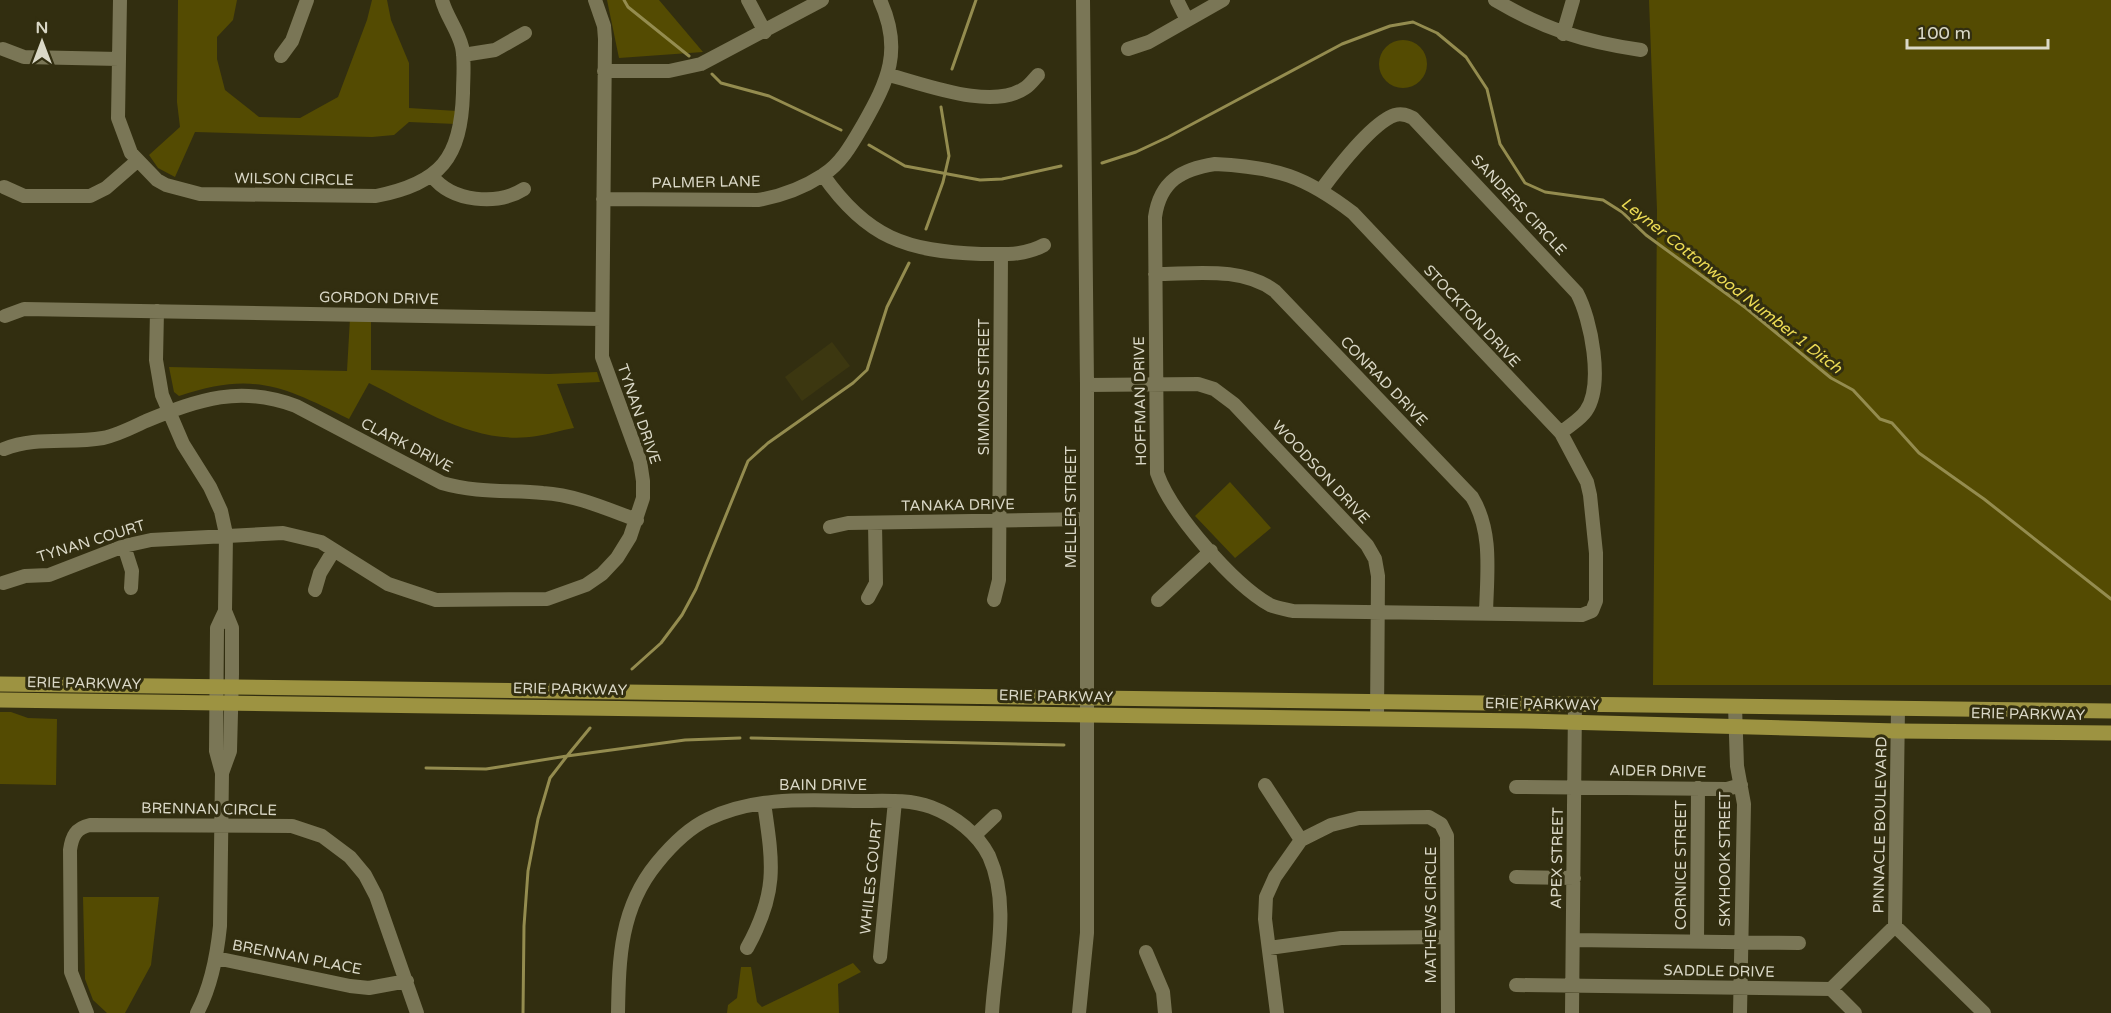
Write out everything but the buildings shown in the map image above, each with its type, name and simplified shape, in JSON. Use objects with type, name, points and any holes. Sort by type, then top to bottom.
[{"type":"main road","name":"ERIE PARKWAY","points":[[0,684],[2111,711]]},
{"type":"main road","name":"ERIE PARKWAY","points":[[0,700],[1575,722],[1898,731],[2111,733]]},
{"type":"street","name":"WILSON CIRCLE","points":[[120,0],[118,118],[124,138],[137,161],[166,185],[200,194],[376,196],[404,191],[432,176],[455,147],[460,133],[463,55],[457,34],[442,0]]},
{"type":"street","points":[[281,56],[292,41],[307,0]]},
{"type":"street","name":"TYNAN DRIVE","points":[[226,534],[283,533],[302,536],[334,550],[388,584],[436,600],[547,600],[576,590],[602,574],[618,558],[637,520],[643,490],[640,462],[602,357],[604,26],[595,0]]},
{"type":"street","points":[[748,0],[765,33]]},
{"type":"street","points":[[604,71],[669,71],[715,59],[822,0]]},
{"type":"street","name":"PALMER LANE","points":[[603,199],[758,200],[779,196],[824,175],[836,165],[853,142],[889,75],[892,38],[880,0]]},
{"type":"street","name":"MELLER STREET","points":[[1079,1013],[1087,933],[1087,385],[1083,0]]},
{"type":"street","points":[[1176,0],[1187,20]]},
{"type":"street","points":[[1128,49],[1149,42],[1223,0]]},
{"type":"street","points":[[1495,0],[1530,21],[1563,34],[1641,50]]},
{"type":"street","points":[[1563,34],[1573,0]]},
{"type":"street","points":[[463,55],[495,50],[525,33]]},
{"type":"street","points":[[3,49],[24,57],[119,59]]},
{"type":"street","points":[[889,75],[969,95],[988,97],[1005,96],[1024,89],[1038,75]]},
{"type":"street","name":"SANDERS CIRCLE","points":[[1322,189],[1343,160],[1388,119],[1401,114],[1413,118],[1577,293],[1586,310],[1593,343],[1593,391],[1585,412],[1560,433]]},
{"type":"street","points":[[4,187],[24,196],[90,196],[106,188],[137,161]]},
{"type":"street","name":"STOCKTON DRIVE","points":[[1190,169],[1215,164],[1263,168],[1322,189],[1353,213],[1560,433],[1587,482],[1595,521],[1596,601],[1592,611]]},
{"type":"street","name":"HOFFMAN DRIVE","points":[[1190,169],[1175,176],[1164,187],[1156,206],[1157,473],[1164,492],[1174,508],[1211,551],[1255,595],[1273,606],[1293,611],[1582,615],[1592,611]]},
{"type":"street","points":[[824,175],[857,216],[901,242],[938,252],[1001,254],[1029,253],[1044,245]]},
{"type":"street","points":[[432,176],[442,188],[462,197],[510,198],[524,189]]},
{"type":"street","name":"SIMMONS STREET","points":[[994,600],[999,580],[1001,254]]},
{"type":"street","name":"CONRAD DRIVE","points":[[1155,274],[1235,274],[1254,279],[1275,291],[1472,496],[1487,531],[1486,613]]},
{"type":"street","name":"GORDON DRIVE","points":[[5,315],[24,309],[601,319]]},
{"type":"street","points":[[157,311],[156,360],[162,395],[183,444],[210,487],[221,511],[226,534],[225,611],[232,628],[224,686],[230,751],[222,773],[220,926],[216,958],[205,998],[197,1013]]},
{"type":"street","name":"WOODSON DRIVE","points":[[1087,385],[1198,384],[1214,389],[1234,404],[1366,545],[1375,559],[1378,576],[1377,719]]},
{"type":"street","name":"CLARK DRIVE","points":[[4,449],[23,441],[106,438],[169,412],[225,395],[271,397],[296,406],[442,483],[464,489],[569,496],[637,520]]},
{"type":"street","name":"TANAKA DRIVE","points":[[830,527],[848,523],[1087,519]]},
{"type":"street","points":[[868,598],[876,584],[874,523]]},
{"type":"street","name":"TYNAN COURT","points":[[3,583],[25,576],[49,575],[124,546],[151,540],[226,534]]},
{"type":"street","points":[[124,546],[132,571],[131,588]]},
{"type":"street","points":[[315,590],[320,573],[334,550]]},
{"type":"street","points":[[1158,600],[1211,551]]},
{"type":"street","name":"APEX STREET","points":[[1572,1013],[1575,704]]},
{"type":"street","name":"SKYHOOK STREET","points":[[1736,706],[1737,766],[1744,804],[1740,1013]]},
{"type":"street","name":"PINNACLE BOULEVARD","points":[[1898,708],[1895,926],[1984,1013]]},
{"type":"street","points":[[1265,785],[1301,840]]},
{"type":"street","name":"AIDER DRIVE","points":[[1516,787],[1698,788],[1741,786]]},
{"type":"street","name":"CORNICE STREET","points":[[1697,942],[1698,788]]},
{"type":"street","name":"BAIN DRIVE","points":[[618,1013],[619,954],[624,926],[635,895],[656,864],[690,832],[708,819],[732,810],[787,800],[895,801],[932,808],[975,835],[989,856],[997,879],[1000,902],[992,1013]]},
{"type":"street","name":"WHILES COURT","points":[[880,957],[895,801]]},
{"type":"street","points":[[747,948],[766,906],[772,874],[764,803]]},
{"type":"street","points":[[975,835],[995,816]]},
{"type":"street","name":"MATHEWS CIRCLE","points":[[1276,1013],[1265,919],[1266,897],[1275,877],[1301,840],[1331,825],[1359,818],[1429,817],[1441,824],[1447,836],[1448,1013]]},
{"type":"street","name":"BRENNAN CIRCLE","points":[[87,1013],[83,1008],[71,972],[70,850],[77,830],[90,825],[292,826],[322,836],[350,857],[365,875],[376,896],[417,1013]]},
{"type":"street","points":[[1516,877],[1574,878]]},
{"type":"street","points":[[1855,1013],[1831,989],[1895,926]]},
{"type":"street","points":[[1269,948],[1341,938],[1447,937]]},
{"type":"street","points":[[1573,940],[1799,943]]},
{"type":"street","points":[[1146,952],[1163,992],[1165,1013]]},
{"type":"street","name":"BRENNAN PLACE","points":[[216,958],[350,986],[369,988],[407,981]]},
{"type":"street","name":"SADDLE DRIVE","points":[[1516,985],[1831,989]]},
{"type":"shaded area","points":[[178,0],[237,0],[233,20],[217,37],[217,59],[225,90],[259,117],[300,118],[338,97],[367,20],[372,0],[387,0],[391,20],[409,63],[409,108],[457,111],[456,124],[409,122],[394,135],[372,137],[195,132],[175,177],[158,168],[149,155],[180,127],[177,102]]},
{"type":"shaded area","points":[[607,0],[659,0],[703,52],[619,58]]},
{"type":"shaded area","points":[[1649,0],[2111,0],[2111,685],[1653,685],[1657,210]]},
{"type":"shaded area","points":[[1403,40],[1420,47],[1427,64],[1420,81],[1403,88],[1386,81],[1379,64],[1386,47]]},
{"type":"shaded area","points":[[350,318],[371,321],[371,370],[549,374],[597,372],[600,382],[557,384],[574,428],[537,436],[514,438],[492,436],[450,423],[369,383],[349,419],[305,398],[267,386],[228,384],[179,396],[174,392],[169,367],[347,371]]},
{"type":"shaded area","points":[[832,342],[850,366],[802,401],[785,377]]},
{"type":"shaded area","points":[[1230,482],[1271,528],[1235,558],[1195,516]]},
{"type":"shaded area","points":[[0,712],[11,712],[28,718],[57,719],[56,785],[0,784]]},
{"type":"shaded area","points":[[83,897],[159,897],[151,965],[125,1013],[107,1013],[93,1000],[85,979]]},
{"type":"shaded area","points":[[853,963],[861,972],[838,984],[839,1013],[727,1013],[728,1005],[737,998],[741,967],[751,967],[757,1002],[762,1007]]},
{"type":"waterway","name":"Leyner Cottonwood Number 1 Ditch","points":[[624,0],[628,7],[689,56]]},
{"type":"waterway","points":[[952,69],[976,0]]},
{"type":"waterway","name":"Leyner Cottonwood Number 1 Ditch","points":[[1102,163],[1136,152],[1168,137],[1342,44],[1390,26],[1413,22],[1437,33],[1466,57],[1487,89],[1500,144],[1525,183],[1545,192],[1603,200],[1622,212],[1646,235],[1746,308],[1831,378],[1853,390],[1880,419],[1892,423],[1919,453],[1984,499],[2111,599]]},
{"type":"waterway","name":"Leyner Cottonwood Number 1 Ditch","points":[[712,74],[721,83],[769,96],[841,130]]},
{"type":"waterway","points":[[926,229],[943,182],[949,156],[941,107]]},
{"type":"waterway","name":"Leyner Cottonwood Number 1 Ditch","points":[[869,145],[905,166],[980,180],[1002,179],[1061,166]]},
{"type":"waterway","points":[[632,669],[661,643],[682,615],[696,589],[748,461],[768,443],[853,383],[867,370],[887,307],[909,263]]},
{"type":"waterway","points":[[426,768],[486,769],[567,756],[590,728]]},
{"type":"waterway","points":[[523,1013],[524,926],[528,871],[538,819],[550,778],[567,756],[685,740],[740,738]]},
{"type":"waterway","points":[[751,738],[1064,745]]}]
